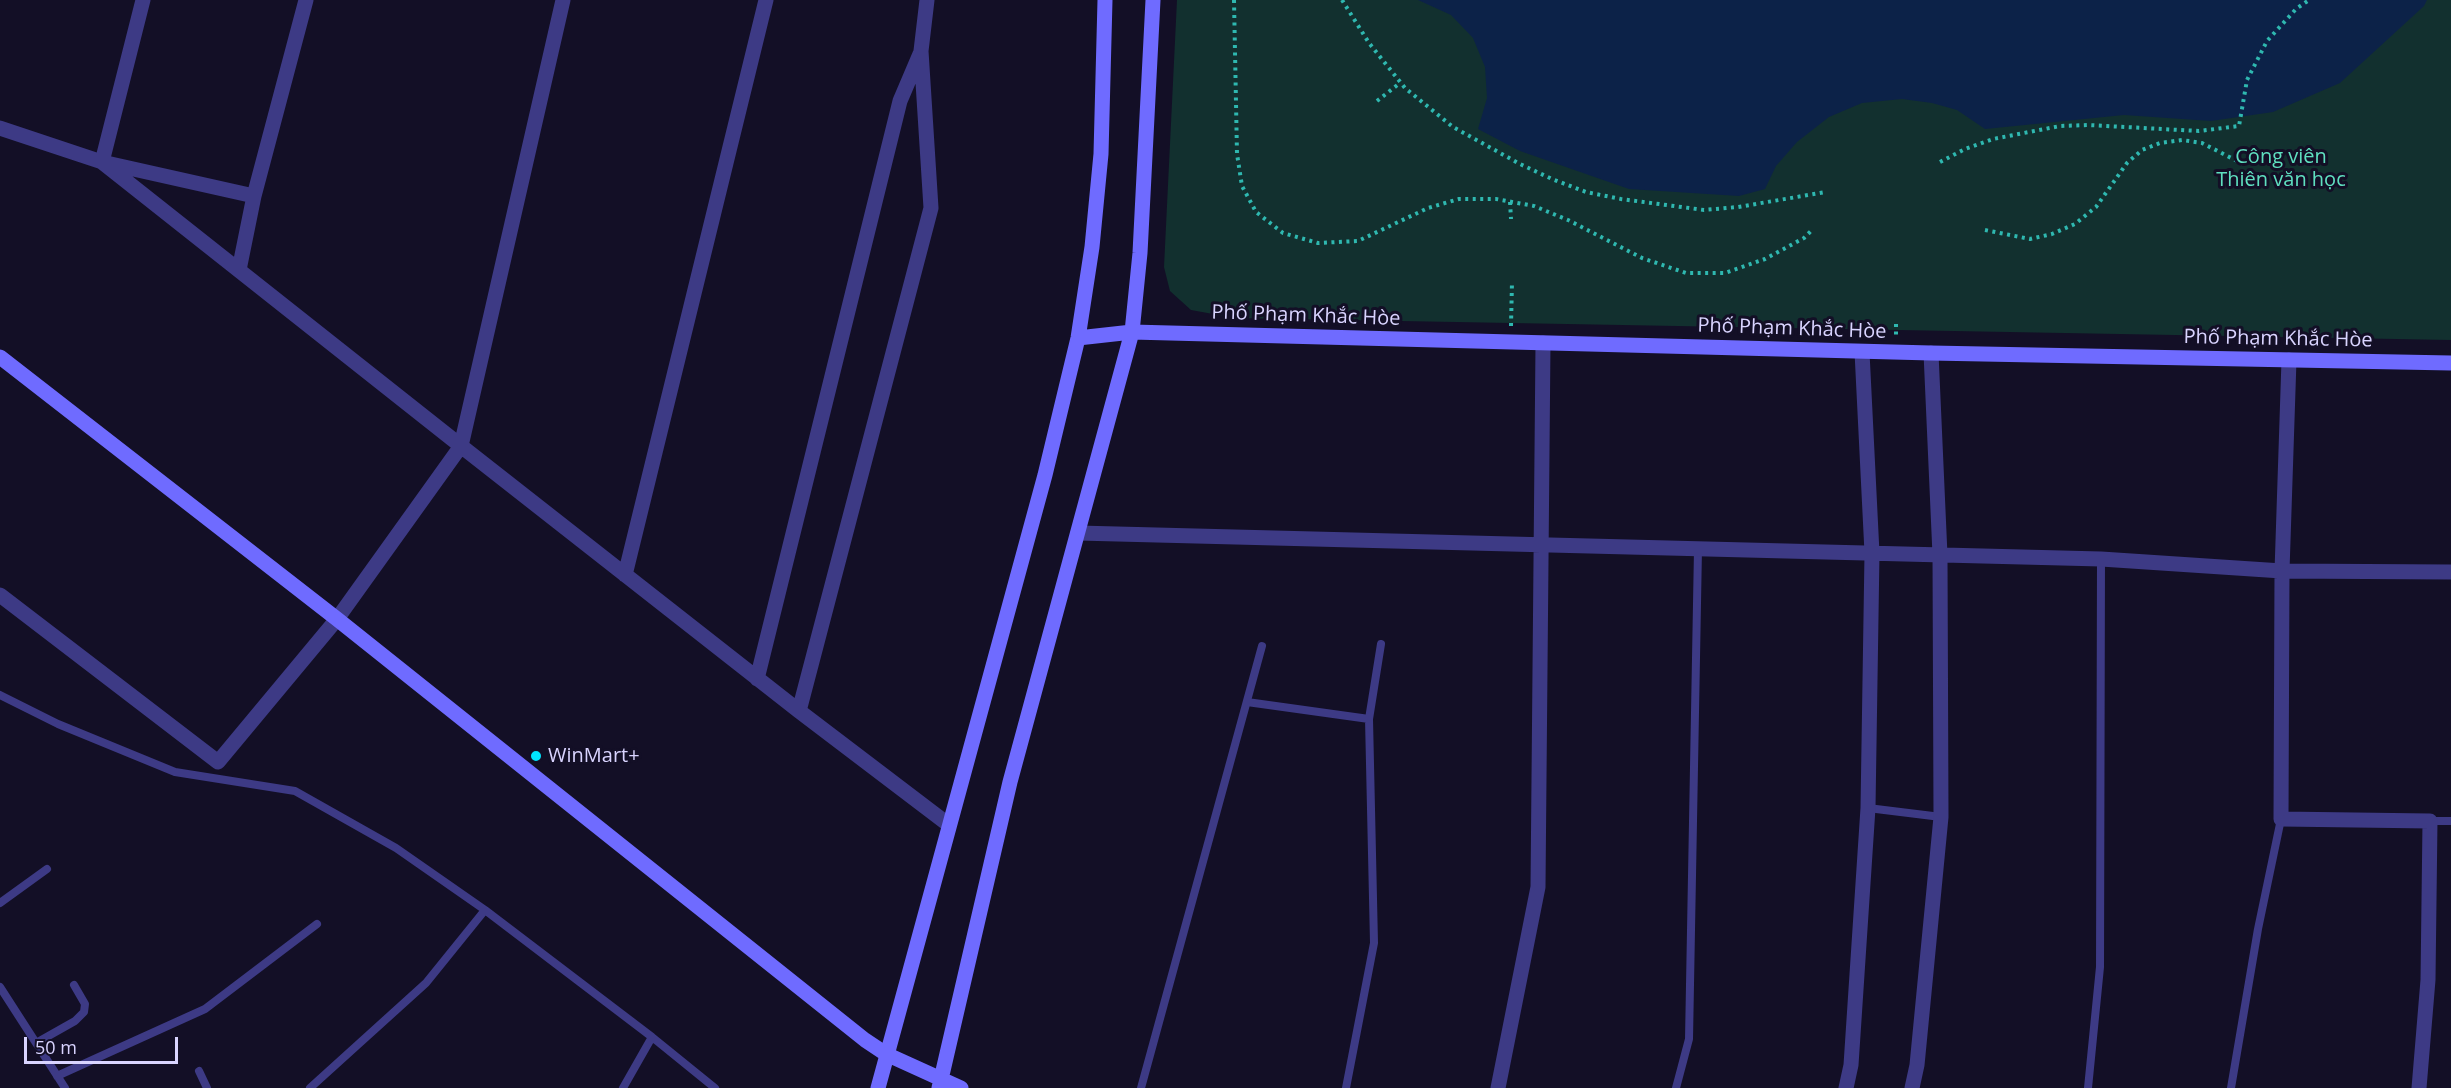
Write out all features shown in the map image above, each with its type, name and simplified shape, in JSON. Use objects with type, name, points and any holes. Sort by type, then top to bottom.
[{"type":"street","points":[[102,162],[143,0]]},
{"type":"street","points":[[239,270],[254,196],[306,0]]},
{"type":"street","points":[[0,595],[218,762],[337,619],[461,446],[563,0]]},
{"type":"street","points":[[625,575],[766,0]]},
{"type":"street","points":[[799,711],[931,208],[921,51],[927,0]]},
{"type":"street","points":[[878,1088],[1045,475],[1078,338],[1092,247],[1101,154],[1105,0]]},
{"type":"street","points":[[940,1084],[1010,782],[1132,332],[1140,253],[1153,0]]},
{"type":"street","points":[[757,678],[900,101],[921,51]]},
{"type":"street","points":[[0,128],[102,162],[254,196]]},
{"type":"street","points":[[102,162],[625,575],[949,825]]},
{"type":"street","name":"Phố Phạm Khắc Hòe","points":[[1078,338],[1132,332],[1862,352],[2451,363]]},
{"type":"street","points":[[1498,1088],[1538,887],[1543,343]]},
{"type":"street","points":[[1846,1088],[1851,1065],[1868,808],[1872,553],[1862,352]]},
{"type":"street","points":[[1912,1088],[1917,1065],[1941,818],[1940,555],[1931,353]]},
{"type":"street","points":[[1,360],[337,619],[886,1054],[940,1084],[961,1088]]},
{"type":"street","points":[[2289,360],[2282,571],[2281,819],[2430,821],[2428,980],[2419,1088]]},
{"type":"street","points":[[1078,533],[2101,559],[2282,571],[2451,572]]},
{"type":"lane","points":[[1676,1088],[1689,1039],[1698,549]]},
{"type":"lane","points":[[2088,1088],[2100,967],[2101,559]]},
{"type":"lane","points":[[1346,1088],[1374,943],[1369,720],[1381,644]]},
{"type":"lane","points":[[1141,1088],[1262,646]]},
{"type":"lane","points":[[0,695],[58,724],[175,772],[295,791],[396,848],[485,910],[715,1088]]},
{"type":"lane","points":[[1247,702],[1369,720]]},
{"type":"lane","points":[[1868,808],[1941,818]]},
{"type":"lane","points":[[2231,1088],[2258,928],[2281,819]]},
{"type":"lane","points":[[2430,821],[2451,821]]},
{"type":"lane","points":[[0,903],[47,869]]},
{"type":"lane","points":[[310,1088],[426,983],[485,910]]},
{"type":"lane","points":[[57,1076],[205,1009],[317,924]]},
{"type":"lane","points":[[36,1043],[75,1021],[84,1012],[85,1004],[74,985]]},
{"type":"lane","points":[[0,987],[65,1088]]},
{"type":"lane","points":[[623,1088],[652,1038]]},
{"type":"lane","points":[[198,1071],[207,1088]]},
{"type":"path","points":[[1234,0],[1237,154],[1242,186],[1256,212],[1283,233],[1318,243],[1358,241],[1428,208],[1459,199],[1510,202],[1534,206],[1568,220],[1642,258],[1686,273],[1725,273],[1765,259],[1804,238],[1812,230]]},
{"type":"path","points":[[1342,0],[1369,43],[1401,83],[1453,127],[1520,164],[1586,192],[1668,207],[1704,210],[1738,207],[1826,192]]},
{"type":"path","points":[[1940,162],[1965,148],[1993,139],[2060,126],[2088,125],[2199,131],[2239,126],[2247,80],[2267,41],[2296,9],[2309,0]]},
{"type":"path","points":[[1377,101],[1401,83]]},
{"type":"path","points":[[1985,230],[2030,239],[2052,234],[2075,224],[2096,207],[2127,163],[2142,150],[2160,143],[2182,140],[2202,143],[2243,164]]},
{"type":"path","points":[[1510,202],[1511,219]]},
{"type":"path","points":[[1511,342],[1512,282]]},
{"type":"green space","name":"Công viên Thiên văn học","points":[[1177,0],[2451,0],[2451,340],[1235,318],[1191,310],[1170,291],[1164,267]]},
{"type":"water","points":[[1418,0],[2427,0],[2424,6],[2340,83],[2273,112],[2211,121],[2124,115],[1985,129],[1957,110],[1932,103],[1902,99],[1862,103],[1829,117],[1797,142],[1776,166],[1765,189],[1739,196],[1629,189],[1520,151],[1478,129],[1487,98],[1485,67],[1473,38],[1451,15]]},
{"type":"place","name":"WinMart+","points":[[536,756]]}]
